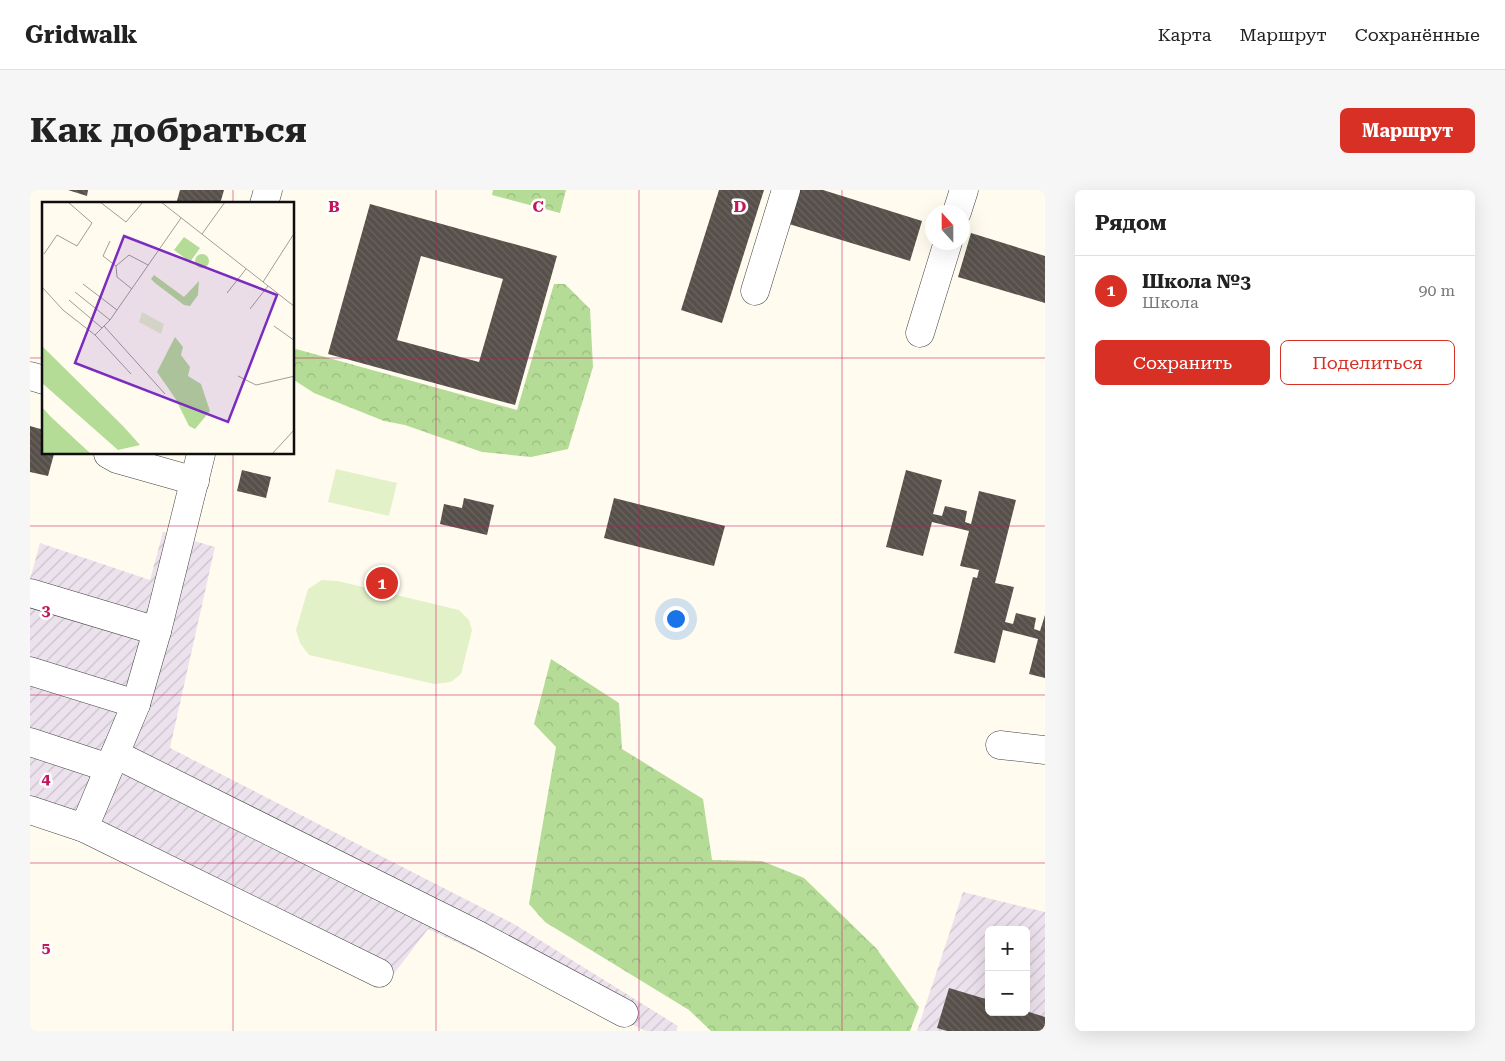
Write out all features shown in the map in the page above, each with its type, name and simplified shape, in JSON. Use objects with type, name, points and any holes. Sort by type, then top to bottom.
[{"type":"lane","points":[[755,291],[786,190]]},
{"type":"lane","points":[[959,205],[964,190]]},
{"type":"lane","points":[[920,332],[946,250]]},
{"type":"lane","points":[[110,455],[117,459],[194,481]]},
{"type":"lane","points":[[84,828],[136,704],[157,631],[201,455]]},
{"type":"lane","points":[[30,593],[157,631]]},
{"type":"lane","points":[[30,671],[136,704]]},
{"type":"lane","points":[[30,742],[112,761],[478,935],[624,1013]]},
{"type":"lane","points":[[1000,745],[1045,750]]},
{"type":"lane","points":[[30,810],[84,828],[378,972]]},
{"type":"shaded area","points":[[163,532],[215,547],[170,748],[514,924],[678,1026],[676,1031],[646,1031],[428,929],[383,988],[95,843],[30,823],[30,579],[40,543],[150,580]]},
{"type":"shaded area","points":[[963,892],[1045,912],[1045,1031],[917,1031]]},
{"type":"green space","points":[[493,190],[566,190],[560,213],[492,195]]},
{"type":"green space","points":[[554,284],[565,284],[590,309],[593,367],[568,449],[531,457],[482,452],[405,425],[384,421],[314,393],[295,381],[295,350],[296,349],[517,410]]},
{"type":"green space","points":[[336,469],[397,483],[389,516],[328,502]]},
{"type":"green space","points":[[322,580],[338,581],[459,610],[469,620],[472,630],[461,674],[451,682],[434,684],[309,655],[300,643],[296,630],[308,589]]},
{"type":"green space","points":[[551,659],[619,703],[622,749],[703,799],[712,860],[762,861],[804,878],[876,948],[919,1007],[910,1031],[711,1031],[689,1010],[545,922],[529,904],[556,747],[534,724]]},
{"type":"building","points":[[68,190],[88,190],[87,196]]},
{"type":"building","points":[[180,190],[224,190],[221,202],[177,202]]},
{"type":"building","points":[[719,190],[764,190],[722,323],[681,310]]},
{"type":"building","points":[[800,190],[823,190],[922,221],[910,261],[789,224]]},
{"type":"building","points":[[370,204],[557,256],[515,405],[328,354]],"holes":[[[421,256],[503,279],[479,362],[397,340]]]},
{"type":"building","points":[[971,233],[1045,256],[1045,303],[958,277],[966,250],[970,250]]},
{"type":"building","points":[[30,426],[42,429],[42,455],[54,455],[48,476],[30,472]]},
{"type":"building","points":[[242,470],[271,477],[266,498],[237,491]]},
{"type":"building","points":[[906,470],[942,480],[933,514],[942,516],[945,506],[967,511],[965,522],[971,524],[979,491],[1016,500],[995,583],[1014,587],[1005,622],[1013,624],[1016,613],[1036,618],[1034,629],[1040,631],[1045,615],[1045,678],[1029,674],[1038,639],[1003,630],[995,663],[954,653],[973,577],[977,578],[979,570],[960,566],[969,531],[932,522],[923,556],[886,547]]},
{"type":"building","points":[[464,498],[494,505],[487,535],[440,524],[444,504],[462,508]]},
{"type":"building","points":[[614,498],[725,526],[714,566],[604,538]]},
{"type":"building","points":[[949,988],[985,999],[985,1016],[1030,1016],[1030,1012],[1045,1017],[1045,1031],[947,1031],[937,1028]]},
{"type":"place","name":"Школа №3","points":[[382,583]]}]
